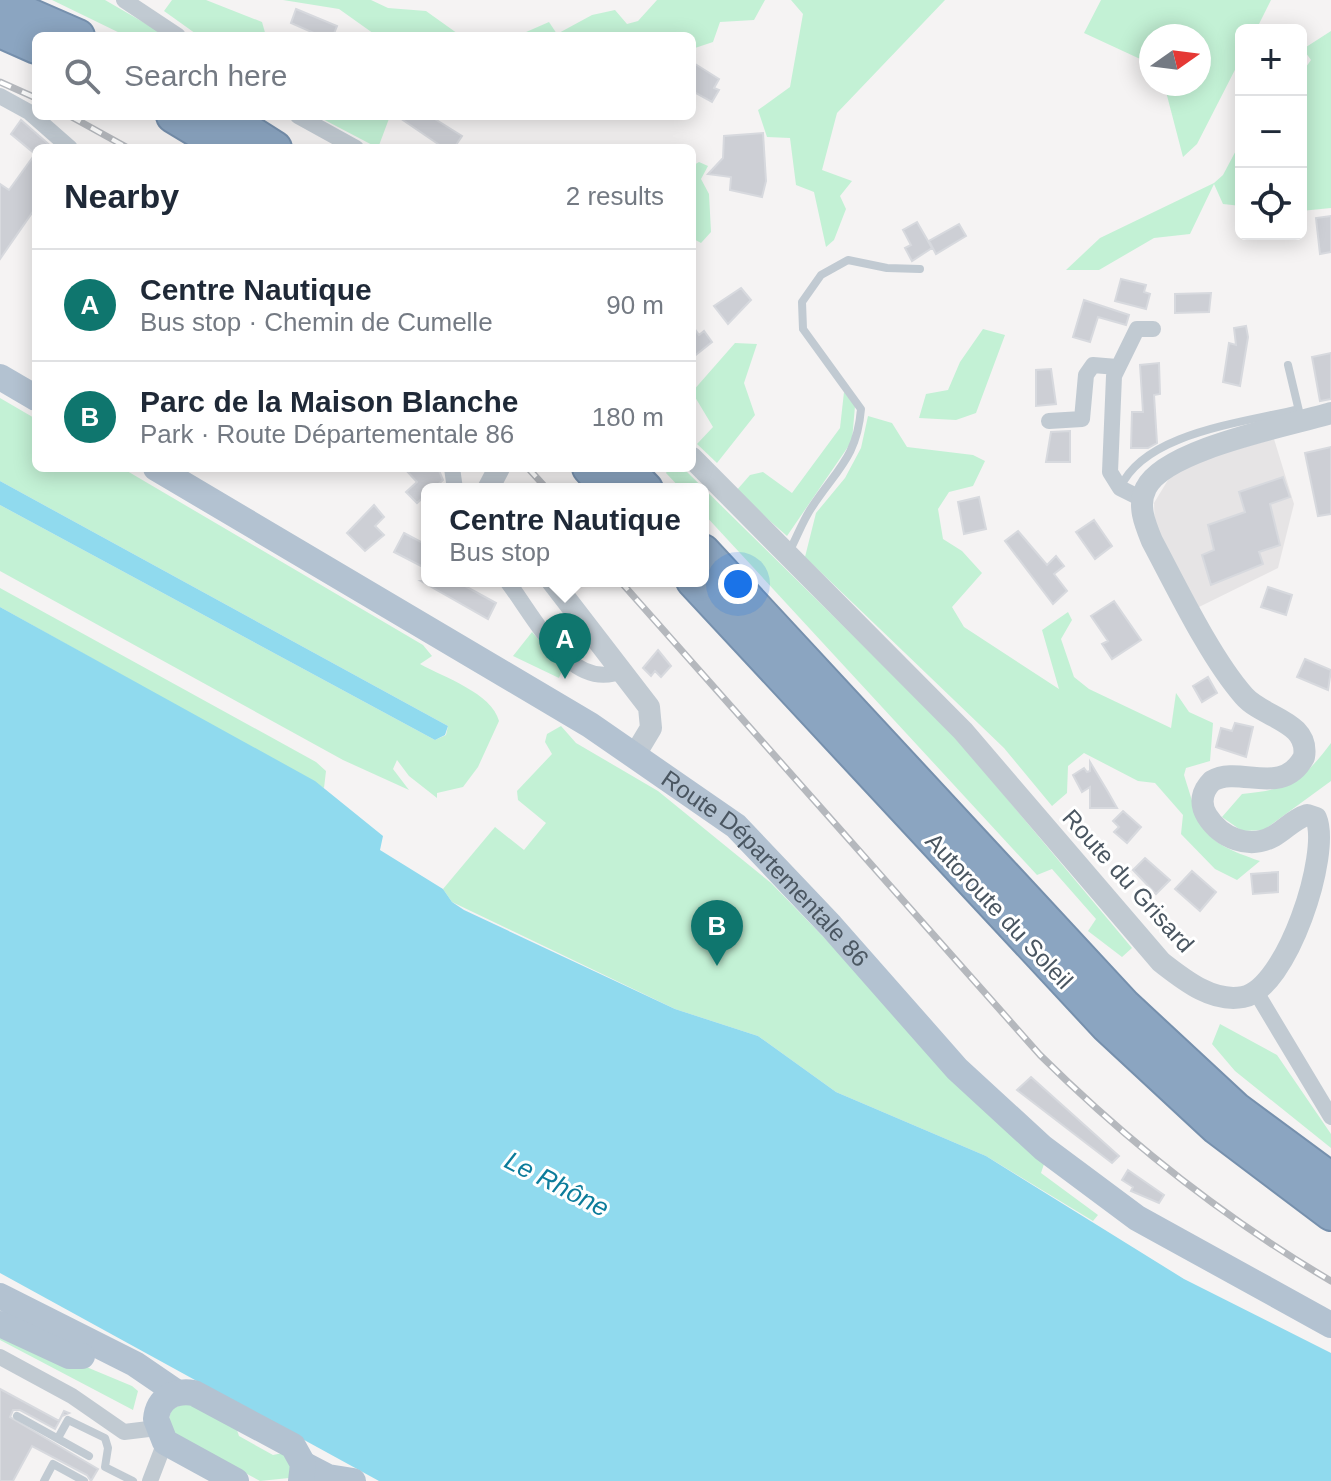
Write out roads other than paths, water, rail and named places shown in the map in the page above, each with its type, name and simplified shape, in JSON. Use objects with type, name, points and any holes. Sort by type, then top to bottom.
[{"type":"highway","points":[[0,2],[69,32]]},
{"type":"highway","points":[[0,31],[32,45]]},
{"type":"highway","points":[[180,120],[219,144]]},
{"type":"highway","points":[[231,120],[269,144]]},
{"type":"highway","name":"Autoroute du Soleil","points":[[709,557],[1124,1005],[1236,1109],[1331,1179]]},
{"type":"highway","name":"Autoroute du Soleil","points":[[699,587],[1107,1026],[1217,1128],[1331,1214]]},
{"type":"main road","points":[[0,377],[32,396]]},
{"type":"main road","name":"Route Départementale 86","points":[[163,472],[636,753],[736,826],[831,926],[957,1069],[1043,1148],[1137,1218],[1331,1325]]},
{"type":"main road","points":[[0,1296],[135,1364],[164,1417]]},
{"type":"main road","points":[[0,1316],[139,1383],[164,1417],[236,1481]]},
{"type":"main road","points":[[0,1324],[69,1356],[82,1356]]},
{"type":"main road","points":[[164,1417],[194,1393],[293,1446],[302,1472],[353,1481]]},
{"type":"street","points":[[124,0],[172,32]]},
{"type":"street","points":[[0,96],[32,115]]},
{"type":"street","points":[[38,120],[65,144]]},
{"type":"street","points":[[305,120],[349,144]]},
{"type":"street","points":[[1142,499],[1120,488],[1110,472],[1117,367],[1137,329],[1153,329]]},
{"type":"street","points":[[1049,421],[1082,419],[1086,375],[1093,365],[1117,367]]},
{"type":"street","points":[[1331,413],[1300,416],[1184,456],[1155,475],[1142,499],[1144,522],[1152,541],[1235,683],[1254,706],[1301,733],[1304,742],[1304,757],[1290,772],[1259,780],[1218,777],[1205,788],[1202,799],[1204,811],[1213,825],[1226,836],[1242,842],[1273,837],[1307,815],[1316,818],[1322,831],[1317,882],[1305,920],[1285,961],[1268,984],[1256,992],[1331,1117]]},
{"type":"street","name":"Route du Grisard","points":[[696,462],[963,731],[1161,962],[1181,977],[1217,995],[1246,997],[1256,992]]},
{"type":"street","points":[[512,587],[571,664],[592,676],[603,677],[623,670]]},
{"type":"street","points":[[557,587],[623,670],[651,715],[651,728],[636,753]]},
{"type":"street","points":[[0,1357],[72,1396],[124,1432],[164,1417]]},
{"type":"street","points":[[150,1481],[164,1417]]},
{"type":"lane","points":[[788,555],[811,507],[846,465],[859,436],[861,409],[803,329],[802,302],[821,275],[848,260],[887,268],[920,269]]},
{"type":"lane","points":[[1120,488],[1137,463],[1167,444],[1300,416],[1288,365]]},
{"type":"lane","points":[[17,1416],[89,1456]]},
{"type":"lane","points":[[58,1438],[68,1420],[101,1436],[108,1448],[105,1467],[133,1481]]},
{"type":"lane","points":[[44,1481],[53,1464],[84,1481]]},
{"type":"water","points":[[0,481],[448,726],[445,735],[435,740],[0,505]]},
{"type":"water","name":"Le Rhône","points":[[0,607],[315,781],[383,836],[380,850],[443,889],[452,902],[464,910],[675,1009],[758,1036],[836,1092],[986,1156],[1184,1279],[1331,1353],[1331,1481],[379,1481],[0,1273]]},
{"type":"railway","points":[[0,82],[32,96]]},
{"type":"railway","points":[[77,120],[121,144]]},
{"type":"railway","points":[[532,472],[542,483]]},
{"type":"railway","points":[[625,587],[1040,1055],[1178,1177],[1291,1257],[1331,1281]]},
{"type":"place","name":"Centre Nautique","points":[[565,679]]},
{"type":"place","name":"Parc de la Maison Blanche","points":[[717,966]]}]
